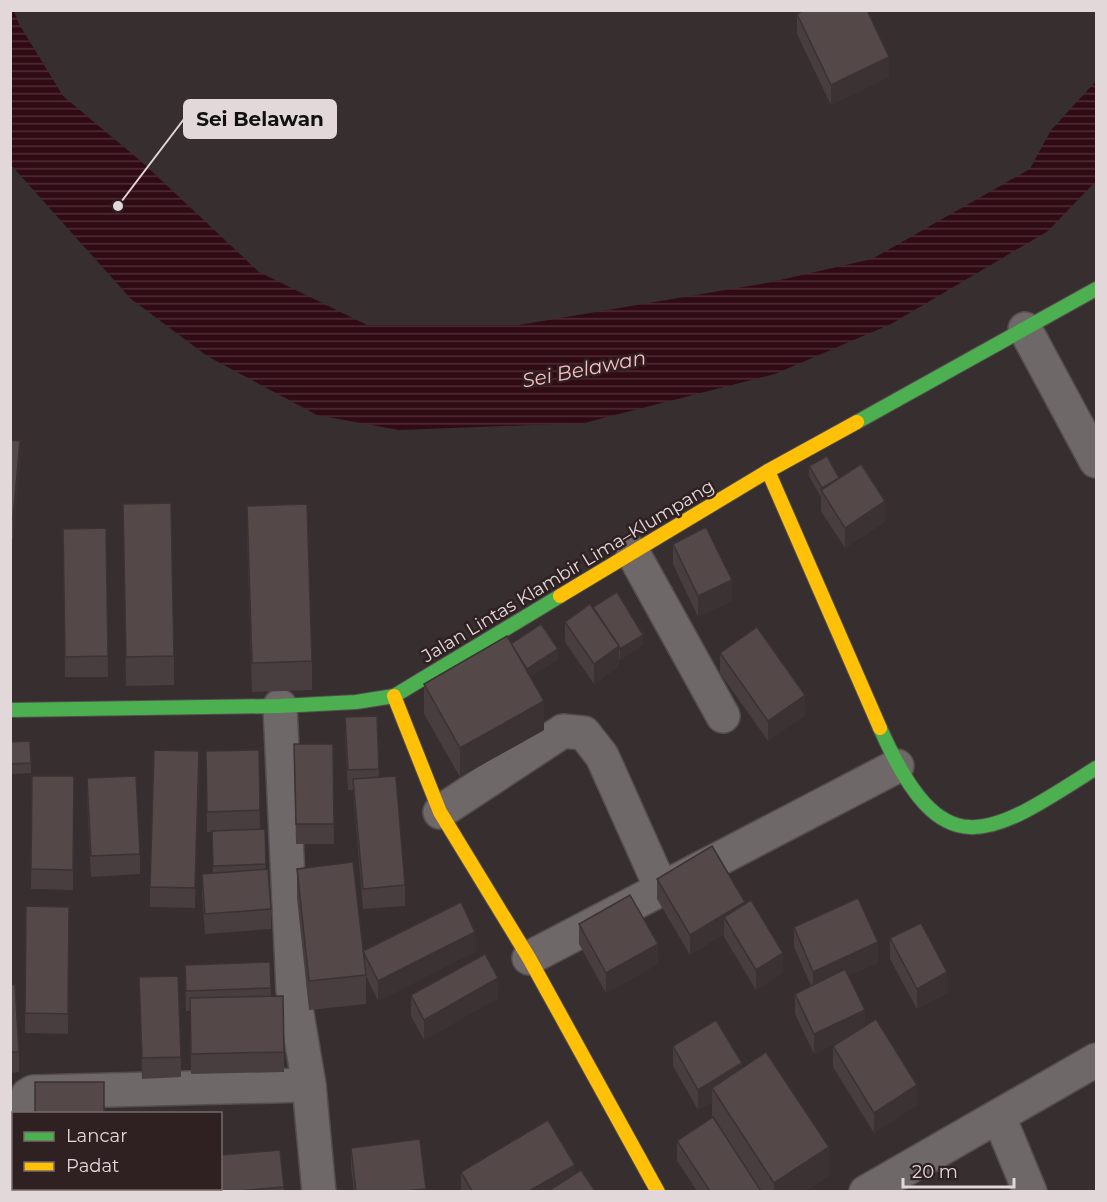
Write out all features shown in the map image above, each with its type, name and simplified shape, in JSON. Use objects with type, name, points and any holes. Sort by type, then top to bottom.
[{"type":"main road","name":"Jalan Lintas Klambir Lima–Klumpang","points":[[10,710],[280,706],[356,702],[394,696],[768,471],[1096,289]]},
{"type":"main road","points":[[768,471],[897,766],[927,810],[942,821],[961,828],[1005,823],[1096,768]]},
{"type":"main road","points":[[394,696],[440,812],[529,958],[658,1191]]},
{"type":"street","points":[[1025,329],[1096,461]]},
{"type":"street","points":[[633,552],[723,716]]},
{"type":"street","points":[[280,706],[293,990],[309,1085],[319,1191]]},
{"type":"street","points":[[440,812],[563,731],[584,734],[602,756],[662,890]]},
{"type":"street","points":[[529,958],[897,766]]},
{"type":"street","points":[[866,1191],[1096,1060]]},
{"type":"street","points":[[25,1112],[28,1095],[33,1092],[309,1085]]},
{"type":"street","points":[[999,1117],[1030,1191]]},
{"type":"water","name":"Sei Belawan","points":[[10,11],[14,11],[19,24],[63,96],[143,163],[259,272],[367,325],[519,325],[767,283],[872,259],[1030,169],[1051,130],[1096,81],[1096,181],[1048,231],[891,324],[775,374],[584,423],[399,430],[317,415],[207,356],[131,299],[11,165]]},
{"type":"building","points":[[804,10],[867,10],[889,57],[831,85],[797,14]]},
{"type":"building","points":[[10,440],[20,441],[13,519],[10,518]]},
{"type":"building","points":[[827,456],[839,478],[822,488],[809,466]]},
{"type":"building","points":[[861,464],[885,501],[845,528],[821,490]]},
{"type":"building","points":[[171,503],[174,656],[126,657],[123,504]]},
{"type":"building","points":[[307,504],[312,661],[252,663],[247,506]]},
{"type":"building","points":[[706,527],[732,580],[698,596],[673,544]]},
{"type":"building","points":[[106,528],[108,656],[65,657],[63,529]]},
{"type":"building","points":[[617,592],[643,635],[620,649],[593,607]]},
{"type":"building","points":[[590,604],[619,646],[594,664],[565,622]]},
{"type":"building","points":[[541,624],[558,649],[527,669],[511,644]]},
{"type":"building","points":[[757,627],[805,695],[768,721],[720,653]]},
{"type":"building","points":[[507,636],[544,701],[460,748],[424,684]]},
{"type":"building","points":[[377,716],[379,769],[348,770],[345,717]]},
{"type":"building","points":[[30,741],[31,763],[10,764],[10,742]]},
{"type":"building","points":[[294,744],[333,744],[334,824],[296,824]]},
{"type":"building","points":[[154,750],[199,751],[195,888],[150,887]]},
{"type":"building","points":[[259,750],[260,810],[207,812],[206,751]]},
{"type":"building","points":[[32,776],[74,776],[73,870],[31,869]]},
{"type":"building","points":[[136,776],[140,854],[91,856],[87,778]]},
{"type":"building","points":[[396,776],[405,885],[363,889],[353,779]]},
{"type":"building","points":[[265,829],[266,864],[213,866],[212,831]]},
{"type":"building","points":[[712,846],[745,902],[690,935],[657,879]]},
{"type":"building","points":[[353,862],[366,975],[309,981],[297,869]]},
{"type":"building","points":[[268,869],[271,909],[205,914],[202,874]]},
{"type":"building","points":[[630,895],[658,944],[606,973],[579,924]]},
{"type":"building","points":[[858,898],[878,942],[813,972],[794,927]]},
{"type":"building","points":[[751,900],[783,953],[756,970],[724,917]]},
{"type":"building","points":[[461,902],[475,932],[378,981],[363,951]]},
{"type":"building","points":[[26,906],[69,907],[68,1014],[25,1013]]},
{"type":"building","points":[[921,923],[947,972],[917,989],[890,938]]},
{"type":"building","points":[[485,954],[498,978],[424,1020],[411,995]]},
{"type":"building","points":[[270,962],[271,988],[186,991],[185,965]]},
{"type":"building","points":[[845,969],[865,1010],[814,1034],[795,994]]},
{"type":"building","points":[[178,976],[181,1057],[142,1058],[139,977]]},
{"type":"building","points":[[15,984],[19,1052],[10,1052],[10,985]]},
{"type":"building","points":[[283,996],[284,1052],[191,1054],[190,998]]},
{"type":"building","points":[[876,1019],[917,1085],[874,1113],[833,1046]]},
{"type":"building","points":[[716,1020],[742,1063],[698,1090],[673,1046]]},
{"type":"building","points":[[766,1052],[829,1147],[774,1183],[712,1088]]},
{"type":"building","points":[[35,1082],[104,1082],[104,1112],[35,1112]]},
{"type":"building","points":[[713,1117],[761,1191],[710,1191],[677,1141]]},
{"type":"building","points":[[548,1120],[575,1165],[529,1191],[472,1191],[461,1172]]},
{"type":"building","points":[[420,1139],[426,1189],[356,1191],[351,1148]]},
{"type":"building","points":[[280,1150],[284,1187],[208,1191],[222,1190],[222,1155]]},
{"type":"building","points":[[581,1170],[595,1191],[548,1191]]},
{"type":"traffic: fast","points":[[857,422],[1096,289]]},
{"type":"traffic: fast","points":[[10,710],[280,706],[356,702],[394,696],[560,596]]},
{"type":"traffic: fast","points":[[880,728],[903,773],[924,803],[947,821],[970,827],[996,823],[1025,811],[1096,768]]},
{"type":"traffic: slow","points":[[560,596],[768,471],[857,422]]},
{"type":"traffic: slow","points":[[768,471],[880,728]]},
{"type":"traffic: slow","points":[[394,696],[440,812],[529,958],[658,1192]]},
{"type":"place","name":"Sei Belawan","points":[[118,206]]}]
